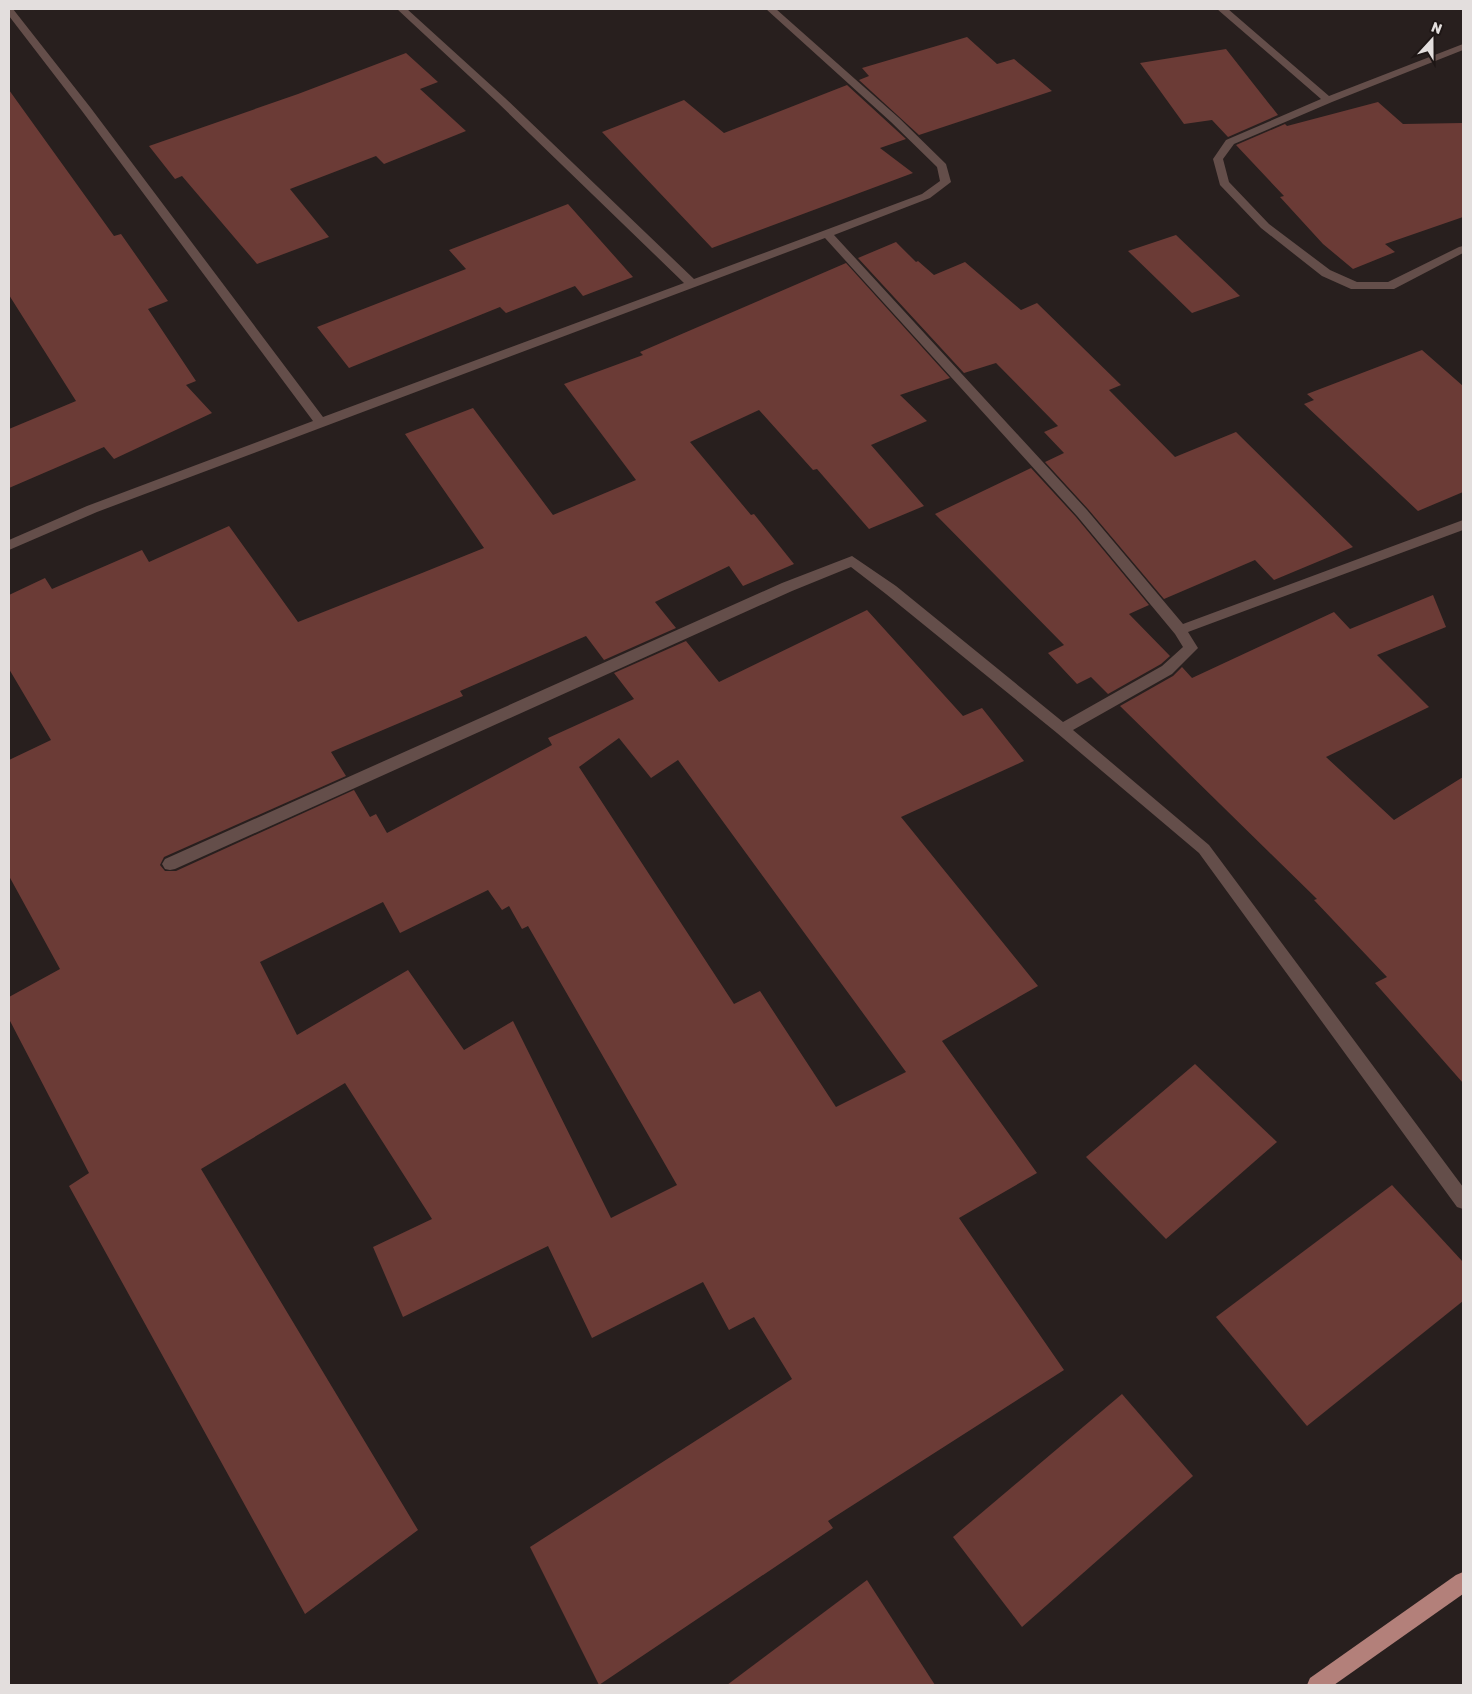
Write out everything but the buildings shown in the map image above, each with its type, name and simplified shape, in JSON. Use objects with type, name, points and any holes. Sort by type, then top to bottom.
[{"type":"highway","points":[[1317,1685],[1463,1582]]},
{"type":"street","points":[[402,9],[501,100],[692,284]]},
{"type":"street","points":[[9,545],[92,509],[926,196],[946,182],[942,166],[895,120],[771,9]]},
{"type":"street","points":[[1222,9],[1328,100]]},
{"type":"street","points":[[9,10],[86,109],[321,423]]},
{"type":"street","points":[[1463,47],[1328,100],[1230,142],[1218,160],[1224,183],[1272,232],[1326,273],[1355,286],[1390,286],[1463,249]]},
{"type":"street","points":[[827,234],[1082,513],[1180,630],[1191,648],[1167,670],[1062,729]]},
{"type":"street","points":[[1180,630],[1463,525]]},
{"type":"street","points":[[170,864],[786,587],[852,561],[891,590],[1062,729],[1204,849],[1463,1201]]}]
